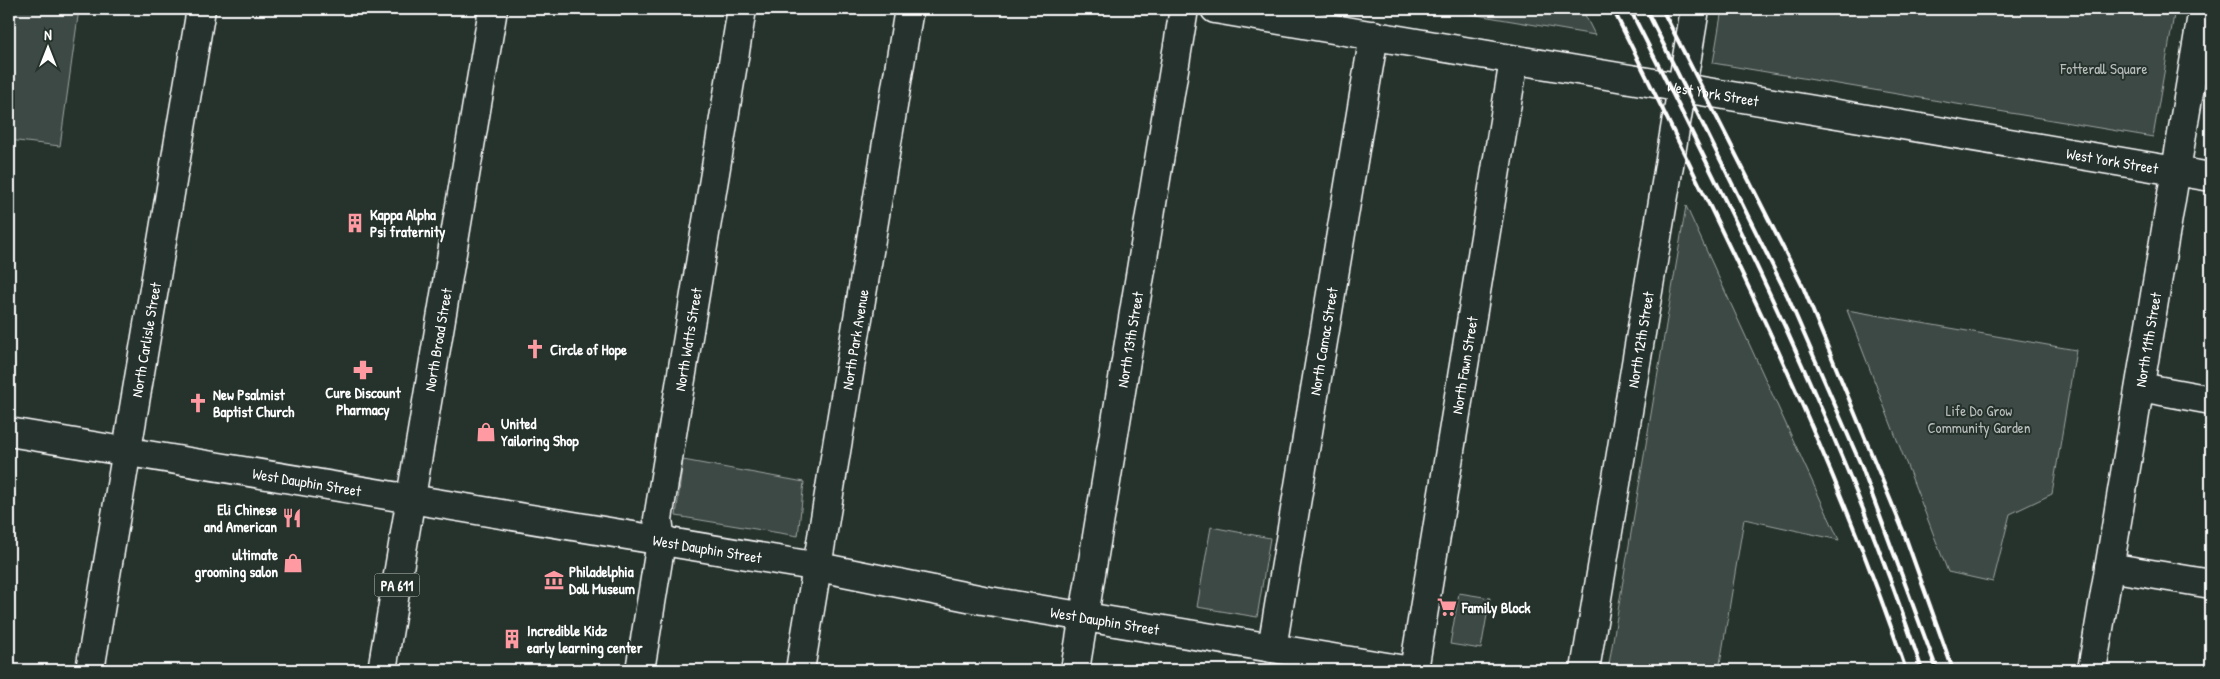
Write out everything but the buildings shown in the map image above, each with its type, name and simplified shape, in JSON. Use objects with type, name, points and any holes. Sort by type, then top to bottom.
[{"type":"street","name":"North Carlisle Street","points":[[90,670],[200,9]]},
{"type":"street","name":"North Broad Street","points":[[382,670],[493,9]]},
{"type":"street","name":"North Watts Street","points":[[640,670],[661,542],[658,519],[742,9]]},
{"type":"street","name":"North Park Avenue","points":[[800,670],[819,567],[909,9]]},
{"type":"street","name":"North 13th Street","points":[[1075,670],[1184,9]]},
{"type":"street","name":"West York Street","points":[[1215,9],[2211,177]]},
{"type":"street","name":"North 12th Street","points":[[1585,670],[1695,9]]},
{"type":"street","name":"North 11th Street","points":[[2092,670],[2203,9]]},
{"type":"street","name":"North Camac Street","points":[[1272,648],[1374,35]]},
{"type":"street","name":"North Fawn Street","points":[[1414,670],[1514,60]]},
{"type":"street","points":[[2140,388],[2211,400]]},
{"type":"street","name":"West Dauphin Street","points":[[9,432],[819,567],[974,598],[1272,648],[1332,664],[1405,670]]},
{"type":"street","points":[[2109,566],[2211,584]]},
{"type":"green space","points":[[9,9],[79,9],[60,146],[9,140]]},
{"type":"green space","points":[[1441,9],[1582,9],[1595,35]]},
{"type":"green space","name":"Fotterall Square","points":[[1722,9],[2175,9],[2153,137],[1713,63]]},
{"type":"green space","points":[[1686,206],[1839,540],[1744,519],[1719,670],[1608,670]]},
{"type":"green space","name":"Life Do Grow Community Garden","points":[[1847,310],[2076,350],[2052,494],[2010,514],[1993,582],[1948,572]]},
{"type":"green space","points":[[683,460],[804,482],[798,536],[676,516]]},
{"type":"green space","points":[[1211,527],[1270,538],[1257,617],[1197,607]]},
{"type":"green space","points":[[1459,593],[1490,598],[1481,649],[1450,644]]},
{"type":"railway","points":[[1613,9],[1693,171],[1808,417],[1876,585],[1906,670]]},
{"type":"railway","points":[[1630,9],[1750,252],[1825,417],[1860,500],[1922,670]]},
{"type":"railway","points":[[1646,9],[1787,295],[1861,465],[1937,670]]},
{"type":"railway","points":[[1662,9],[1803,287],[1904,533],[1953,670]]},
{"type":"place","name":"Kappa Alpha Psi fraternity","points":[[355,223]]},
{"type":"place","name":"Circle of Hope","points":[[535,349]]},
{"type":"place","name":"Cure Discount Pharmacy","points":[[363,370]]},
{"type":"place","name":"New Psalmist Baptist Church","points":[[198,403]]},
{"type":"place","name":"United Yailoring Shop","points":[[486,432]]},
{"type":"place","name":"Eli Chinese and American","points":[[292,518]]},
{"type":"place","name":"ultimate grooming salon","points":[[293,563]]},
{"type":"place","name":"Philadelphia Doll Museum","points":[[554,580]]},
{"type":"place","name":"Family Block","points":[[1447,607]]},
{"type":"place","name":"Incredible Kidz early learning center","points":[[512,639]]}]
